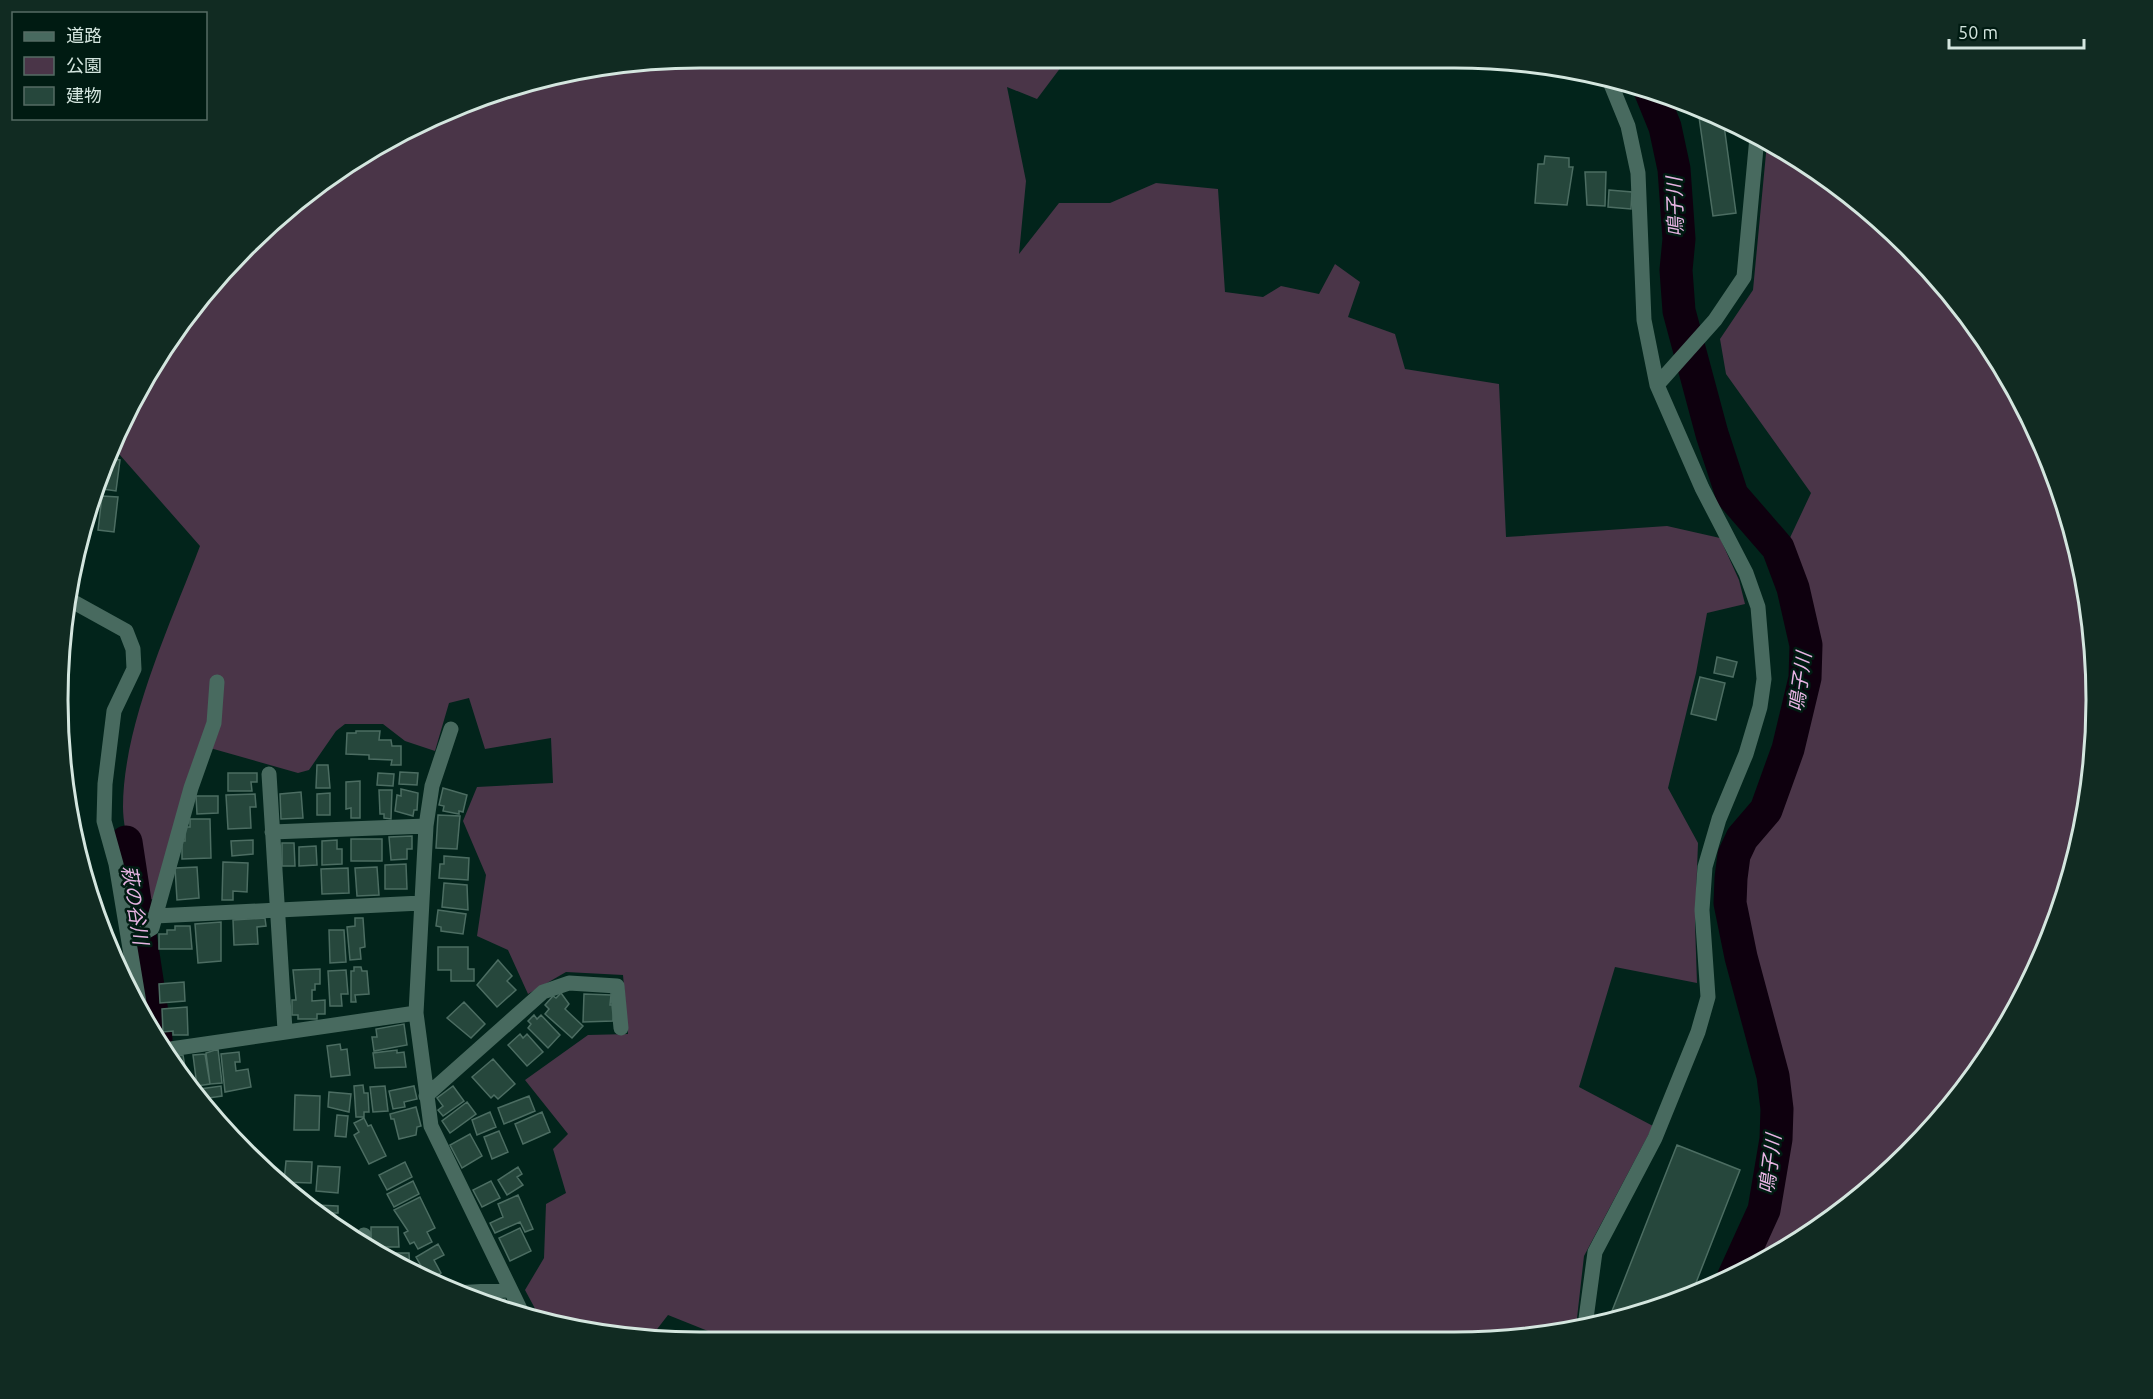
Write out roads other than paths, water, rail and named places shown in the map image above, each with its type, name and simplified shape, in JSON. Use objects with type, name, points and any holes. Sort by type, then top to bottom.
[{"type":"street","points":[[1586,1317],[1595,1252],[1655,1138],[1698,1032],[1708,997],[1702,910],[1705,867],[1719,819],[1746,754],[1760,707],[1764,679],[1758,607],[1746,573],[1702,488],[1657,385],[1644,320],[1638,173],[1628,126],[1612,88]]},
{"type":"street","points":[[1657,385],[1715,320],[1744,277],[1756,145]]},
{"type":"street","points":[[75,603],[126,631],[133,649],[134,669],[114,711],[104,811],[137,937],[140,992]]},
{"type":"street","points":[[137,937],[152,928],[191,788],[214,723],[217,682]]},
{"type":"street","points":[[451,729],[432,786],[426,826],[416,1014],[431,1126],[516,1304]]},
{"type":"street","points":[[269,774],[285,1030]]},
{"type":"street","points":[[272,832],[426,826]]},
{"type":"street","points":[[155,916],[421,903]]},
{"type":"street","points":[[426,1096],[543,992],[569,983],[617,986],[621,1028]]},
{"type":"street","points":[[172,1049],[285,1030],[416,1014]]},
{"type":"street","points":[[480,1292],[509,1290]]},
{"type":"waterway","name":"鳴子川","points":[[1654,100],[1665,127],[1674,169],[1679,239],[1676,270],[1679,311],[1712,434],[1732,495],[1778,548],[1793,588],[1806,645],[1805,678],[1788,749],[1766,810],[1742,838],[1734,855],[1731,878],[1730,903],[1741,957],[1773,1076],[1777,1109],[1776,1139],[1764,1210],[1740,1262]]},
{"type":"waterway","name":"萩の谷川","points":[[126,842],[153,1017]]}]
